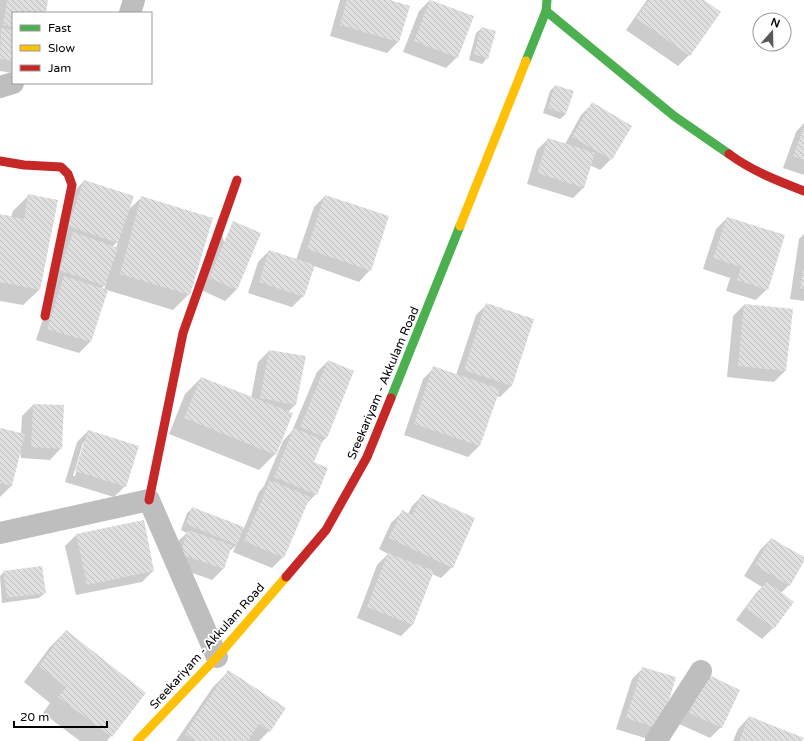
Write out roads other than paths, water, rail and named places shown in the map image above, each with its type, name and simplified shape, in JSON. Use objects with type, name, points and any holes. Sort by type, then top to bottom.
[{"type":"street","points":[[130,12],[134,0]]},
{"type":"street","name":"Sreekariyam - Akkulam Road","points":[[137,741],[217,657],[326,530],[367,457],[546,11],[547,0]]},
{"type":"street","points":[[546,11],[674,116],[744,165],[780,182],[804,191]]},
{"type":"street","points":[[0,87],[12,83]]},
{"type":"street","points":[[0,161],[24,165],[62,167],[68,174],[72,185],[45,316]]},
{"type":"street","points":[[217,657],[149,500],[183,333],[238,180]]},
{"type":"street","points":[[0,533],[149,500]]},
{"type":"street","points":[[656,741],[701,671]]}]
